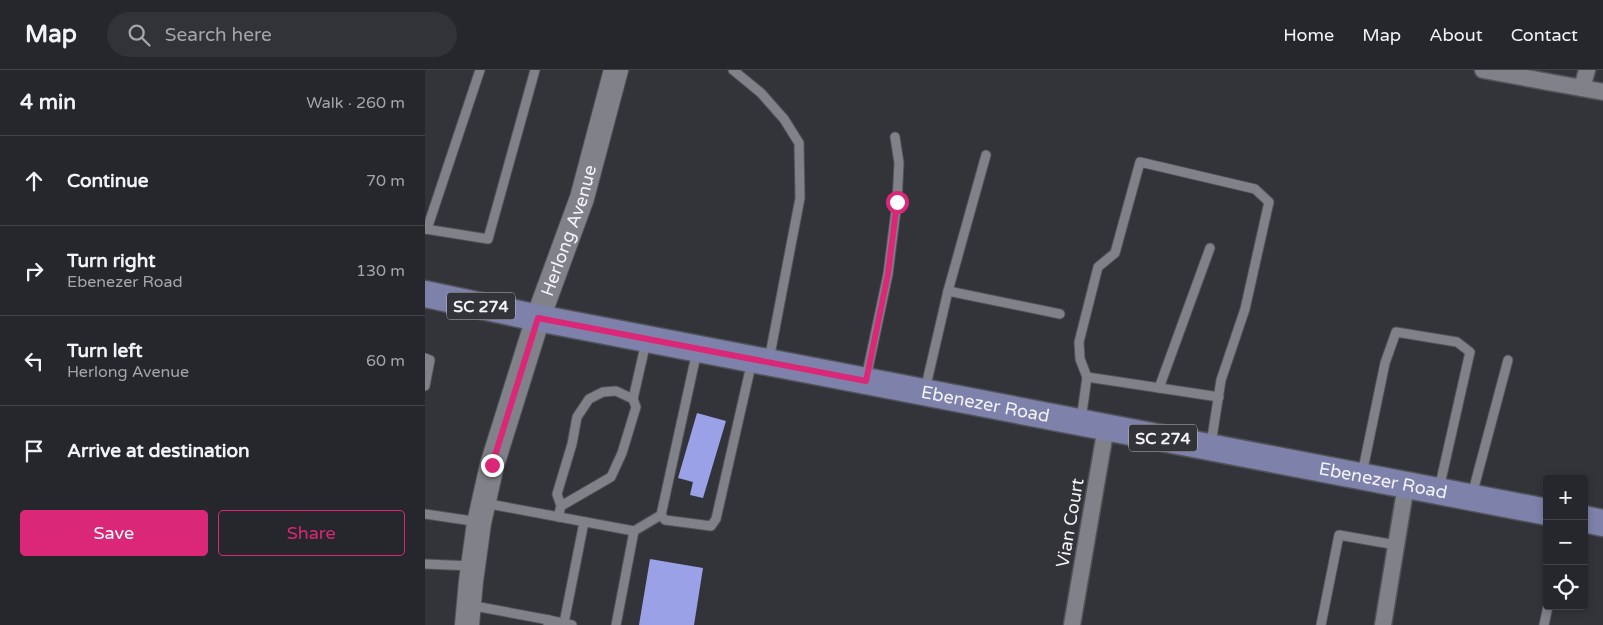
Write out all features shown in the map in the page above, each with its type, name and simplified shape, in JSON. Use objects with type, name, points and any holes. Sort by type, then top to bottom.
[{"type":"main road","name":"Ebenezer Road","points":[[425,294],[538,318],[1543,511]]},
{"type":"main road","points":[[1588,520],[1603,523]]},
{"type":"street","name":"Herlong Avenue","points":[[468,615],[481,513],[497,446],[538,318],[582,198],[615,70]]},
{"type":"street","points":[[1483,70],[1603,92]]},
{"type":"street","points":[[1582,88],[1587,70]]},
{"type":"street","name":"Vian Court","points":[[1072,625],[1106,427]]},
{"type":"street","points":[[1383,625],[1406,485]]},
{"type":"lane","points":[[480,70],[426,229],[489,239],[535,70]]},
{"type":"lane","points":[[661,515],[665,520],[711,526],[716,519],[760,361],[801,198],[799,143],[785,119],[761,93],[733,70]]},
{"type":"lane","points":[[866,381],[888,274],[897,202],[899,163],[895,137]]},
{"type":"lane","points":[[924,392],[948,291],[986,155]]},
{"type":"lane","points":[[1080,422],[1087,377],[1080,358],[1079,342],[1098,267],[1115,253],[1140,162],[1255,190],[1269,202],[1245,309],[1221,380],[1210,447]]},
{"type":"lane","points":[[1159,388],[1210,248]]},
{"type":"lane","points":[[948,291],[1060,314]]},
{"type":"lane","points":[[1361,476],[1385,363],[1396,332],[1457,342],[1470,352],[1438,491]]},
{"type":"lane","points":[[561,506],[611,477],[622,453],[636,407],[633,399],[647,339]]},
{"type":"lane","points":[[425,514],[481,513],[558,517],[634,531],[661,515],[698,349]]},
{"type":"lane","points":[[425,358],[430,360],[425,386]]},
{"type":"lane","points":[[1471,498],[1507,360]]},
{"type":"lane","points":[[1087,377],[1219,397]]},
{"type":"lane","points":[[558,517],[561,506],[557,494],[572,444],[577,417],[589,399],[603,392],[616,391],[633,399]]},
{"type":"lane","points":[[468,615],[568,624],[583,522]]},
{"type":"lane","points":[[616,625],[634,531]]},
{"type":"lane","points":[[1321,625],[1339,535],[1396,545]]},
{"type":"lane","points":[[425,564],[473,566]]},
{"type":"lane","points":[[1544,625],[1547,610]]},
{"type":"building","points":[[697,413],[726,421],[703,498],[690,495],[693,482],[678,478]]},
{"type":"building","points":[[650,559],[703,568],[694,625],[639,625]]},
{"type":"route","points":[[492,465],[538,318],[866,381],[888,274],[897,202]]}]
